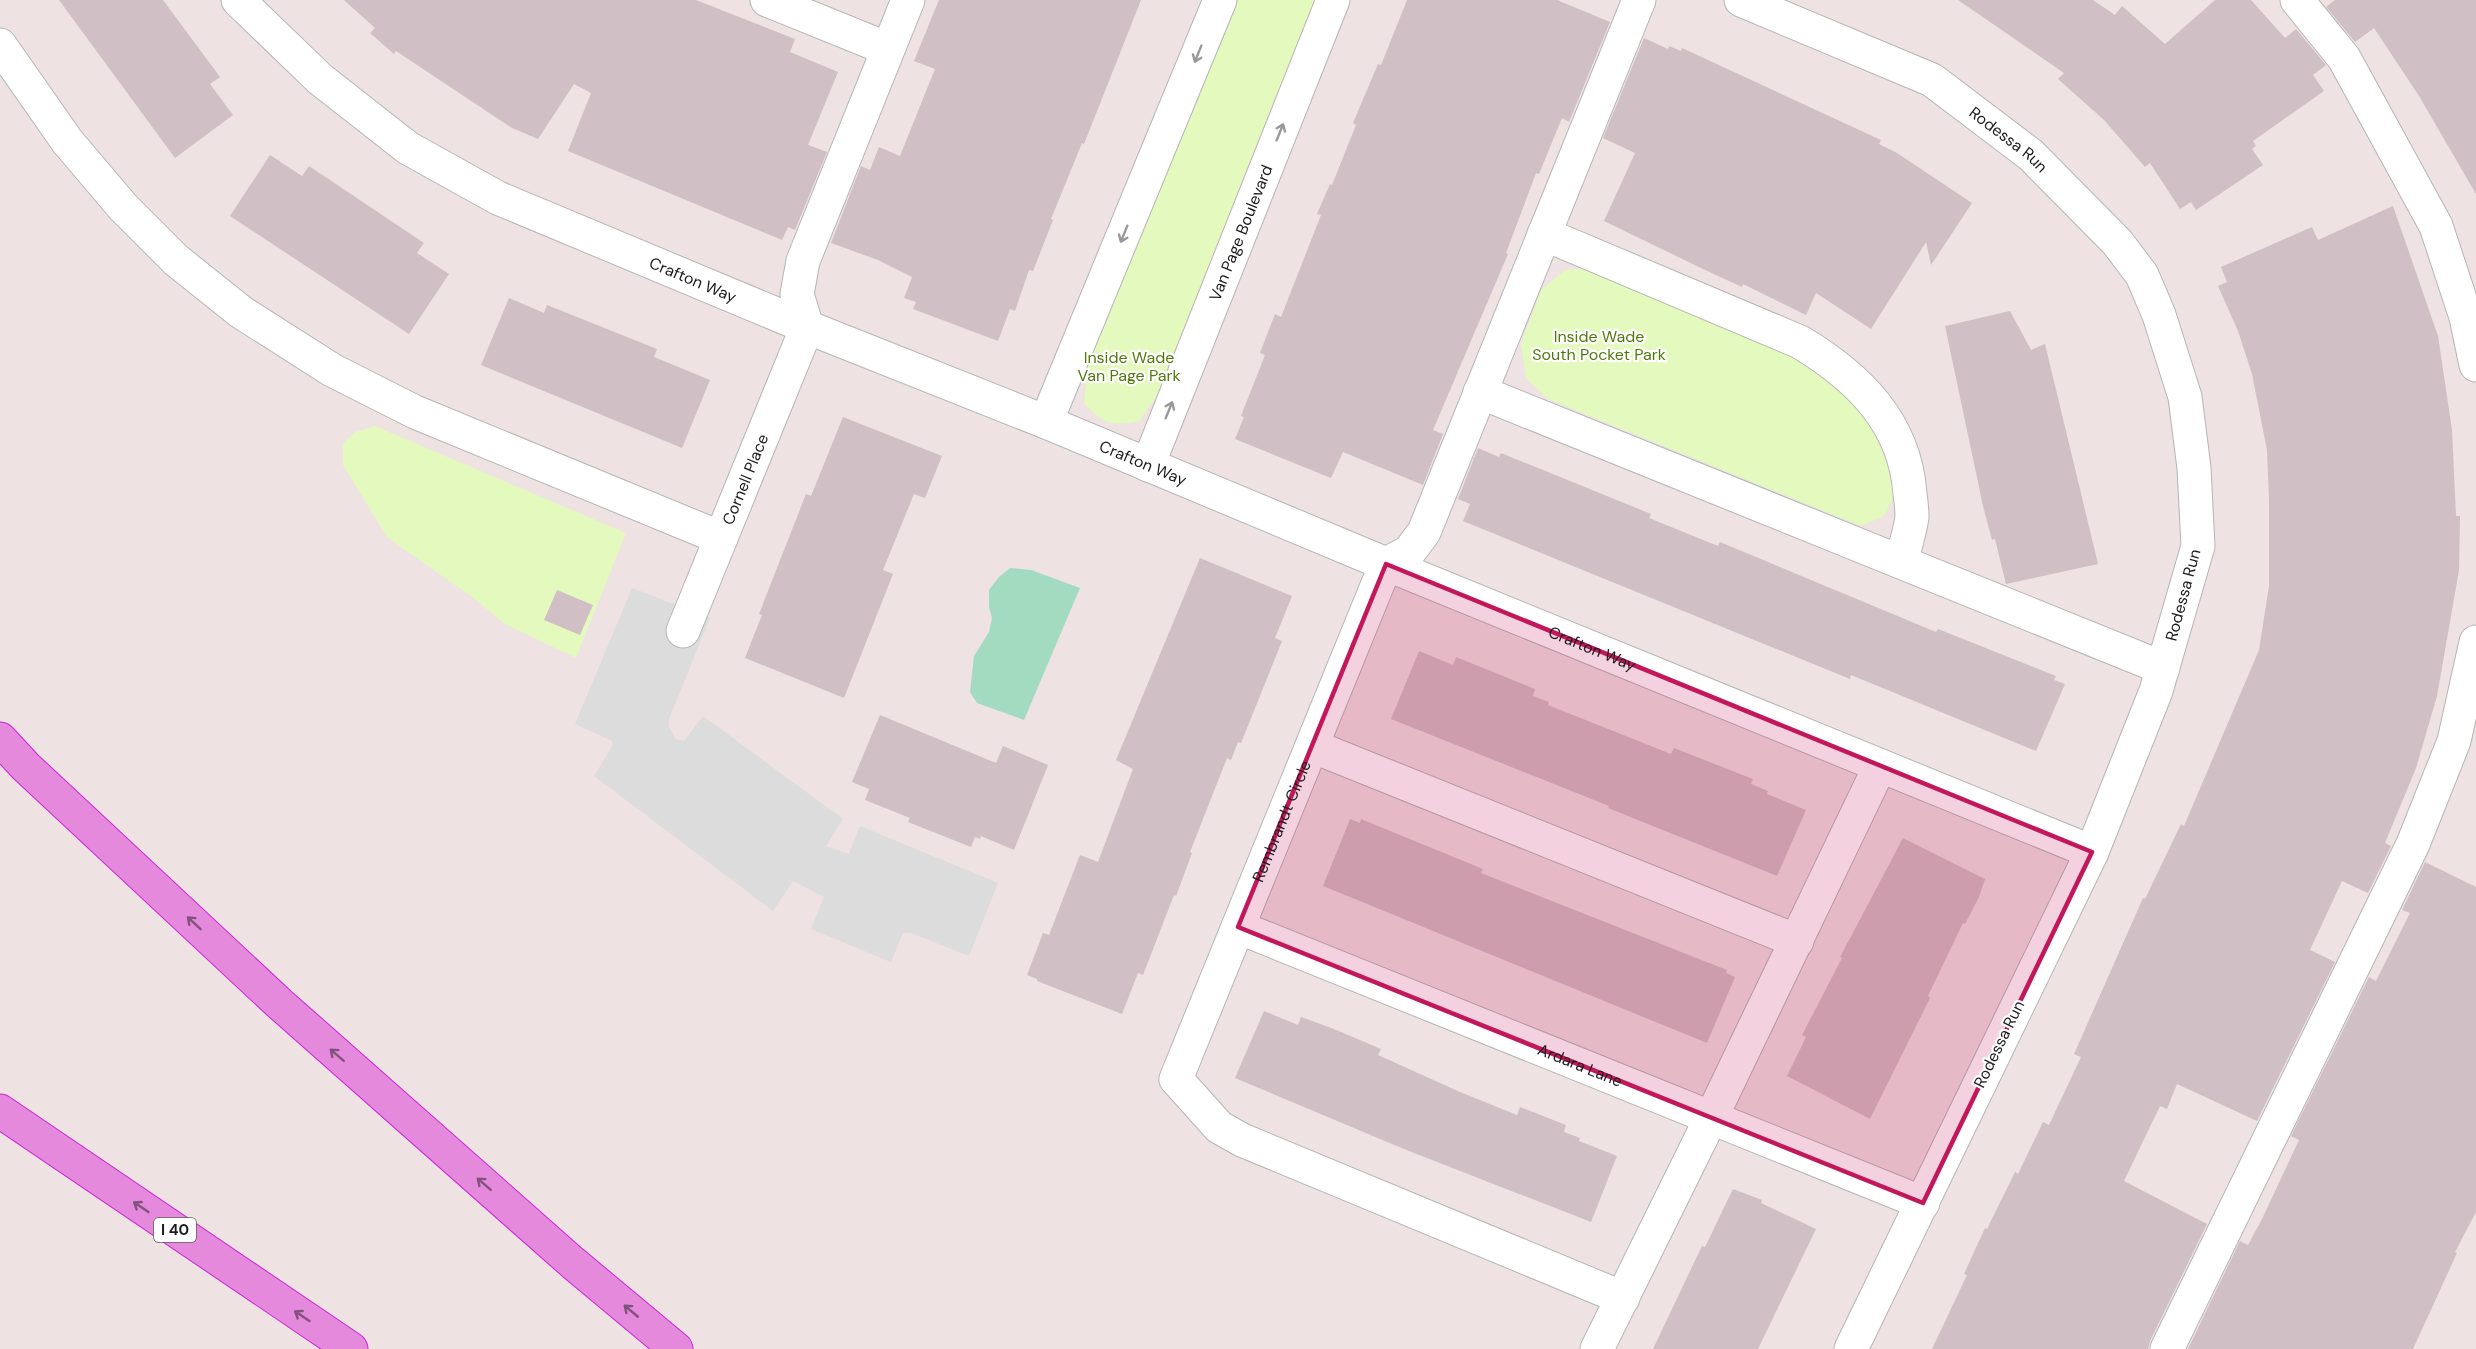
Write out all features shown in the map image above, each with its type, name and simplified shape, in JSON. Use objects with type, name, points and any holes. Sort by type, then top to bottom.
[{"type":"highway","points":[[0,738],[26,767],[280,1004],[573,1263],[676,1349]]},
{"type":"highway","name":"I 40","points":[[0,1111],[351,1349]]},
{"type":"street","name":"Crafton Way","points":[[238,0],[320,79],[408,148],[498,198],[807,327],[1046,422],[1386,564],[2092,852]]},
{"type":"street","points":[[767,0],[888,49]]},
{"type":"street","points":[[807,327],[797,294],[803,261],[908,0]]},
{"type":"street","points":[[1046,422],[1220,0]]},
{"type":"street","name":"Van Page Boulevard","points":[[1148,465],[1333,0]]},
{"type":"street","points":[[1386,564],[1409,552],[1424,532],[1639,0]]},
{"type":"street","name":"Rodessa Run","points":[[1741,0],[1932,80],[2031,155],[2116,242],[2142,275],[2159,315],[2186,397],[2194,468],[2198,546],[2156,691],[2092,852],[1851,1349]]},
{"type":"street","points":[[2297,0],[2344,58],[2436,226],[2466,317],[2476,365]]},
{"type":"street","points":[[0,45],[66,141],[123,207],[176,260],[241,312],[332,370],[415,412],[721,538]]},
{"type":"street","points":[[1544,234],[1800,342],[1832,361],[1865,390],[1893,430],[1909,469],[1912,516],[1901,562]]},
{"type":"street","name":"Cornell Place","points":[[683,631],[807,327]]},
{"type":"street","points":[[1480,392],[2163,668]]},
{"type":"street","name":"Rembrandt Circle","points":[[1386,564],[1176,1079],[1219,1127],[1242,1140],[1623,1298]]},
{"type":"street","points":[[2167,1349],[2413,844],[2454,741],[2476,642]]},
{"type":"street","points":[[1312,746],[1797,941]]},
{"type":"street","points":[[1597,1349],[1880,766]]},
{"type":"street","name":"Ardara Lane","points":[[1238,927],[1923,1203]]},
{"type":"highlighted area","points":[[1386,564],[2092,852],[1923,1203],[1238,927]]},
{"type":"green space","name":"Inside Wade Van Page Park","points":[[1237,0],[1315,0],[1159,393],[1139,421],[1121,424],[1108,422],[1102,420],[1084,403],[1088,364]]},
{"type":"green space","name":"Inside Wade South Pocket Park","points":[[1592,268],[1790,355],[1826,375],[1878,428],[1897,474],[1895,495],[1884,516],[1861,526],[1548,399],[1526,378],[1521,344],[1541,290],[1565,270]]},
{"type":"green space","points":[[375,426],[626,533],[576,658],[505,624],[472,597],[387,537],[343,465],[343,443],[355,432]]},
{"type":"shaded area","points":[[1010,568],[1031,570],[1080,588],[1024,720],[977,703],[970,692],[974,656],[989,632],[992,618],[989,607],[989,590]]},
{"type":"shaded area","points":[[632,588],[710,618],[669,719],[669,727],[676,739],[684,741],[703,716],[843,819],[826,846],[849,854],[860,826],[998,883],[969,956],[911,933],[903,933],[891,962],[811,929],[824,897],[793,881],[773,911],[594,776],[613,745],[612,741],[575,724]]},
{"type":"building","points":[[59,0],[163,0],[220,77],[210,84],[233,115],[175,158]]},
{"type":"building","points":[[344,0],[696,0],[795,39],[790,52],[838,72],[808,145],[827,152],[795,230],[788,227],[782,240],[568,151],[591,93],[574,84],[538,139],[512,128],[396,51],[394,54],[370,33],[375,28]]},
{"type":"building","points":[[939,0],[1141,0],[1084,144],[1082,143],[1051,219],[1053,220],[1033,271],[1029,270],[1015,311],[1010,309],[998,341],[913,309],[916,302],[904,298],[912,277],[878,260],[831,243],[861,166],[870,170],[879,147],[900,156],[935,69],[914,61]]},
{"type":"building","points":[[1407,0],[1557,0],[1610,22],[1569,122],[1562,118],[1539,174],[1536,173],[1506,253],[1508,254],[1433,430],[1443,434],[1423,485],[1343,452],[1331,478],[1235,439],[1244,417],[1241,416],[1265,355],[1260,353],[1275,314],[1281,317],[1321,215],[1317,214],[1330,184],[1332,185],[1356,125],[1353,123],[1378,64],[1381,65]]},
{"type":"building","points":[[1958,0],[2093,0],[2115,15],[2122,6],[2165,44],[2215,0],[2251,0],[2285,38],[2296,29],[2326,65],[2313,75],[2324,91],[2253,141],[2256,146],[2252,149],[2263,165],[2196,210],[2191,202],[2180,209],[2150,163],[2145,167],[2104,120],[2058,79],[2064,73]]},
{"type":"building","points":[[2335,0],[2476,0],[2476,194],[2419,96],[2374,28],[2355,42],[2326,7]]},
{"type":"building","points":[[1644,38],[1668,49],[1669,46],[1681,51],[1682,48],[1881,140],[1879,144],[1897,153],[1972,203],[1931,265],[1926,242],[1871,329],[1816,293],[1806,315],[1604,221],[1635,153],[1603,138]]},
{"type":"building","points":[[270,155],[302,176],[309,166],[424,243],[417,253],[449,274],[409,334],[230,216]]},
{"type":"building","points":[[2393,206],[2438,336],[2452,430],[2456,516],[2460,516],[2459,570],[2437,696],[2416,768],[2385,843],[2391,846],[2368,893],[2342,881],[2310,950],[2335,962],[2257,1121],[2177,1084],[2167,1109],[2160,1106],[2124,1181],[2207,1224],[2148,1349],[1932,1349],[1967,1275],[1964,1274],[1985,1228],[1987,1229],[2015,1172],[2018,1174],[2043,1122],[2049,1125],[2081,1057],[2074,1054],[2143,898],[2145,899],[2181,824],[2184,826],[2259,650],[2269,586],[2267,450],[2252,374],[2238,331],[2218,286],[2227,282],[2221,267],[2312,227],[2318,240]]},
{"type":"building","points":[[509,298],[544,313],[547,305],[657,349],[654,357],[710,380],[682,448],[481,365]]},
{"type":"building","points":[[2010,311],[2031,350],[2045,344],[2098,564],[2006,584],[1995,539],[1992,540],[1983,506],[1945,326]]},
{"type":"building","points":[[843,417],[942,456],[925,498],[914,494],[883,570],[893,574],[844,698],[745,658],[762,615],[759,614],[806,494],[811,496]]},
{"type":"building","points":[[1478,448],[1499,457],[1501,453],[1651,514],[1649,518],[1718,546],[1720,542],[1936,632],[1938,629],[2056,676],[2054,680],[2065,684],[2036,751],[1851,675],[1850,679],[1463,521],[1470,504],[1458,499]]},
{"type":"building","points":[[1200,558],[1292,596],[1275,638],[1282,641],[1241,743],[1238,742],[1231,760],[1227,758],[1190,852],[1192,853],[1176,896],[1174,895],[1143,975],[1138,973],[1122,1014],[1027,975],[1043,933],[1049,935],[1080,855],[1098,862],[1133,769],[1116,760]]},
{"type":"building","points":[[557,590],[593,605],[580,635],[544,620]]},
{"type":"building","points":[[1419,651],[1453,665],[1456,657],[1535,689],[1533,696],[1549,702],[1548,705],[1671,754],[1674,748],[1753,779],[1751,784],[1768,791],[1767,794],[1806,810],[1777,876],[1391,719]]},
{"type":"building","points":[[880,715],[996,763],[1003,746],[1048,765],[1014,850],[981,836],[980,839],[975,837],[971,847],[908,822],[910,818],[865,800],[869,789],[852,782]]},
{"type":"building","points":[[1350,819],[1360,823],[1361,819],[1483,869],[1481,873],[1727,970],[1726,973],[1735,977],[1707,1043],[1323,886]]},
{"type":"building","points":[[1903,838],[1985,879],[1979,897],[1965,924],[1963,923],[1928,996],[1930,998],[1870,1119],[1787,1076],[1806,1037],[1802,1035],[1842,958],[1840,957]]},
{"type":"building","points":[[2425,862],[2476,887],[2476,1212],[2455,1252],[2457,1253],[2413,1349],[2188,1349],[2240,1241],[2248,1245],[2262,1219],[2299,1140],[2291,1136],[2369,977],[2376,981],[2410,913],[2402,910]]},
{"type":"building","points":[[1264,1011],[1298,1025],[1301,1017],[1334,1029],[1381,1049],[1378,1055],[1460,1092],[1517,1115],[1520,1107],[1566,1125],[1564,1132],[1580,1138],[1579,1141],[1617,1156],[1591,1222],[1404,1149],[1235,1078]]},
{"type":"building","points":[[1733,1189],[1762,1200],[1761,1203],[1816,1229],[1758,1349],[1653,1349],[1702,1246],[1705,1247]]}]
